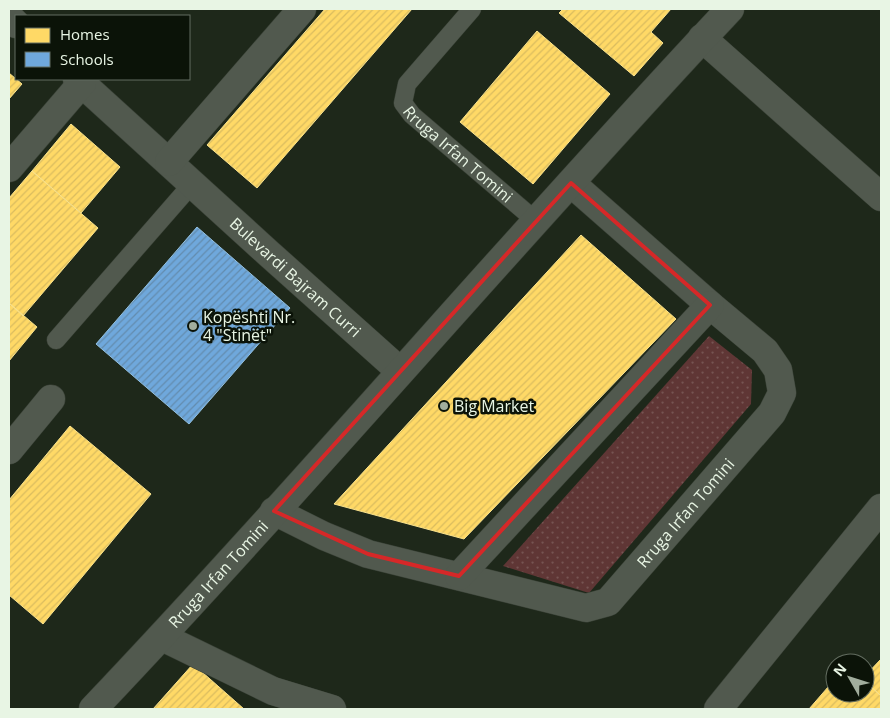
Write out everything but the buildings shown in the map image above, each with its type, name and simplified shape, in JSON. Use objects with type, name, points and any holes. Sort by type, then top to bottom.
[{"type":"street","points":[[169,162],[302,9]]},
{"type":"street","name":"Rruga Irfan Tomini","points":[[93,709],[162,637],[400,370],[730,9]]},
{"type":"street","points":[[702,38],[881,197]]},
{"type":"street","name":"Bulevardi Bajram Curri","points":[[9,168],[79,81],[400,370]]},
{"type":"street","name":"Rruga Irfan Tomini","points":[[274,511],[324,536],[368,554],[586,608],[608,602],[772,413],[782,393],[778,370],[766,351],[710,306],[571,182]]},
{"type":"street","points":[[459,576],[710,306]]},
{"type":"street","points":[[9,450],[50,400]]},
{"type":"street","points":[[718,709],[881,508]]},
{"type":"street","name":"Rruga Irfan Tomini","points":[[162,637],[273,690],[332,709]]},
{"type":"lane","name":"Rruga Irfan Tomini","points":[[472,9],[407,84],[403,103],[412,115],[536,221]]},
{"type":"lane","points":[[56,340],[192,184]]},
{"type":"highlighted area","points":[[571,183],[710,305],[459,576],[368,554],[274,511]]},
{"type":"shaded area","points":[[709,336],[752,370],[751,404],[589,593],[503,566]]},
{"type":"place","name":"Kopështi Nr. 4 \"Stinët\"","points":[[193,326]]},
{"type":"place","name":"Big Market","points":[[444,406]]}]
